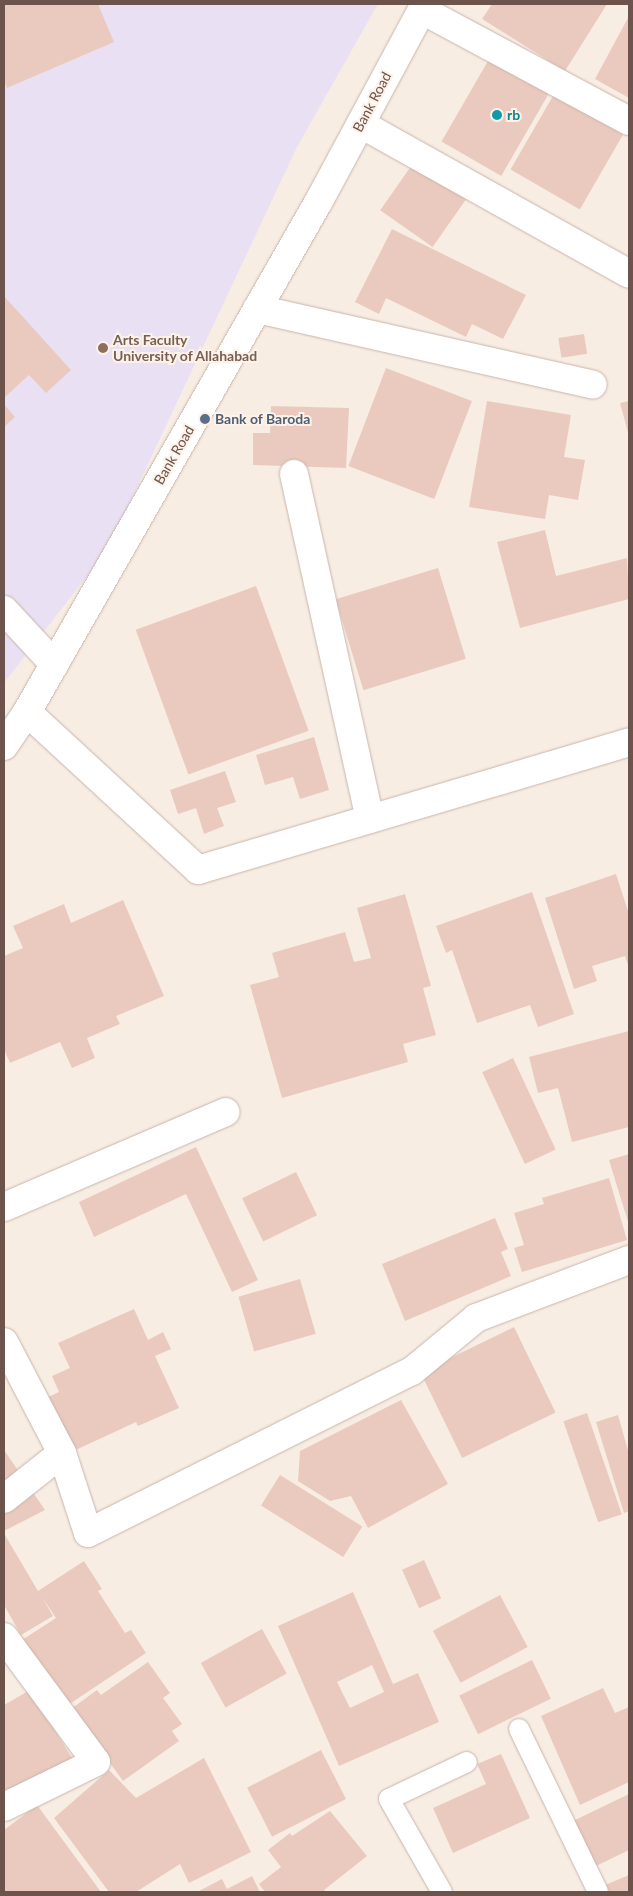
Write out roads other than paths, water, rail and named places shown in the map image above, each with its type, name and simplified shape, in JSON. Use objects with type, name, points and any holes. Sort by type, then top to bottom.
[{"type":"street","points":[[423,7],[629,121]]},
{"type":"street","name":"Bank Road","points":[[4,746],[27,712],[258,309],[361,124],[423,7]]},
{"type":"street","points":[[361,124],[629,274]]},
{"type":"street","points":[[258,309],[593,384]]},
{"type":"street","points":[[294,474],[370,819]]},
{"type":"street","points":[[4,610],[54,664]]},
{"type":"street","points":[[27,712],[198,870],[629,742]]},
{"type":"street","points":[[4,1207],[226,1112]]},
{"type":"street","points":[[4,1342],[62,1453],[88,1533],[412,1371],[476,1318],[629,1260]]},
{"type":"street","points":[[4,1500],[62,1453]]},
{"type":"street","points":[[4,1636],[96,1762],[4,1807]]},
{"type":"lane","points":[[519,1729],[598,1892]]},
{"type":"lane","points":[[442,1892],[389,1799],[466,1762]]},
{"type":"place","name":"rb","points":[[497,115]]},
{"type":"place","name":"Arts Faculty University of Allahabad","points":[[103,348]]},
{"type":"place","name":"Bank of Baroda","points":[[205,419]]}]
